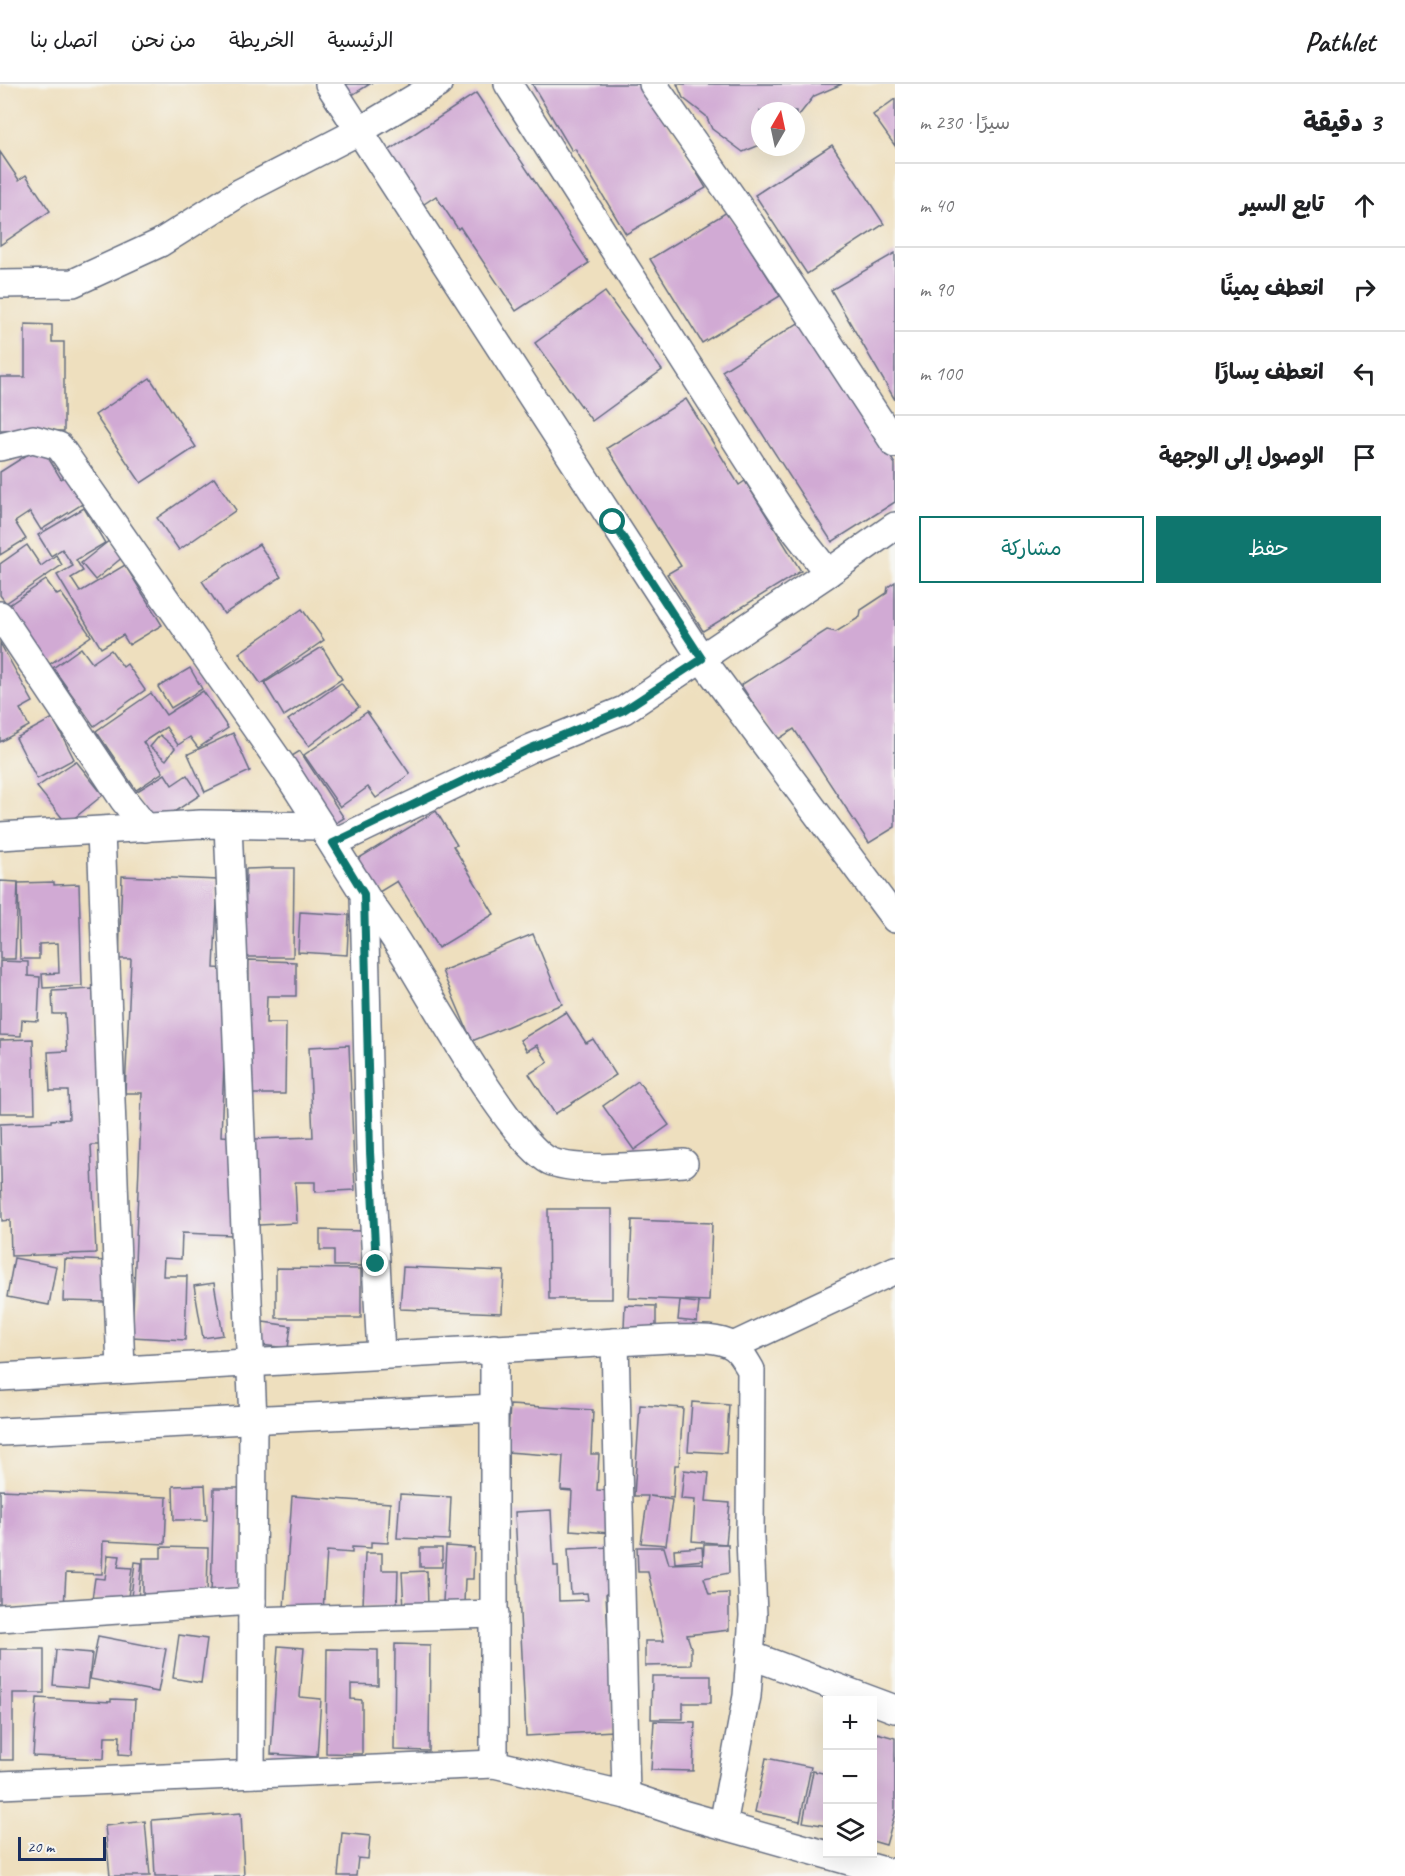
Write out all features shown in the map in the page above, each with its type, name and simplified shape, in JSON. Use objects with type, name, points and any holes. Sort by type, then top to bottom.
[{"type":"street","points":[[329,84],[361,130],[702,659],[895,919]]},
{"type":"street","points":[[0,284],[73,283],[160,243],[242,192],[361,130],[438,84]]},
{"type":"street","points":[[508,84],[769,492],[828,573]]},
{"type":"street","points":[[653,84],[750,223],[895,444]]},
{"type":"street","points":[[0,447],[33,439],[59,446],[284,767],[364,894],[399,944],[482,1081],[507,1117],[540,1155],[550,1162],[585,1167],[684,1163]]},
{"type":"street","points":[[0,836],[228,825],[327,835],[624,710],[895,526]]},
{"type":"street","points":[[0,615],[123,799],[146,828]]},
{"type":"street","points":[[228,825],[253,1420],[251,1774]]},
{"type":"street","points":[[101,831],[121,1370]]},
{"type":"street","points":[[364,894],[370,1152],[381,1354]]},
{"type":"street","points":[[733,1346],[895,1270]]},
{"type":"street","points":[[0,1377],[615,1342],[706,1339],[733,1346],[751,1370],[750,1537],[753,1616],[747,1696],[723,1825]]},
{"type":"street","points":[[615,1342],[626,1795]]},
{"type":"street","points":[[494,1348],[494,1764]]},
{"type":"street","points":[[0,1432],[495,1408]]},
{"type":"street","points":[[0,1618],[252,1611],[495,1614]]},
{"type":"street","points":[[750,1655],[895,1708]]},
{"type":"street","points":[[0,1785],[494,1764],[626,1795],[895,1874]]},
{"type":"building","points":[[334,84],[370,84],[344,100]]},
{"type":"building","points":[[532,84],[644,84],[706,188],[626,234],[575,149],[572,151]]},
{"type":"building","points":[[677,84],[842,84],[814,96],[805,108],[805,102],[751,102],[751,149],[743,152],[712,129],[706,116],[683,98]]},
{"type":"building","points":[[476,93],[589,263],[516,311],[460,227],[458,229],[436,196],[418,208],[382,155]]},
{"type":"building","points":[[895,99],[895,146],[873,115]]},
{"type":"building","points":[[832,145],[884,224],[807,274],[755,195]]},
{"type":"building","points":[[0,152],[19,180],[26,175],[50,211],[0,245]]},
{"type":"building","points":[[727,212],[780,296],[702,343],[650,259]]},
{"type":"building","points":[[895,253],[895,400],[831,290]]},
{"type":"building","points":[[605,292],[662,370],[592,421],[535,343]]},
{"type":"building","points":[[803,320],[895,464],[895,502],[832,542],[722,371]]},
{"type":"building","points":[[25,324],[52,325],[52,342],[64,342],[64,431],[0,431],[0,377],[25,377]]},
{"type":"building","points":[[150,378],[196,447],[141,483],[95,415]]},
{"type":"building","points":[[686,399],[739,485],[745,481],[801,571],[703,631],[667,574],[681,566],[607,448]]},
{"type":"building","points":[[41,446],[61,479],[74,471],[92,498],[41,530],[30,512],[15,522],[26,539],[0,555],[0,472]]},
{"type":"building","points":[[214,478],[236,510],[179,550],[157,518]]},
{"type":"building","points":[[84,508],[105,543],[76,560],[83,571],[71,578],[80,592],[125,565],[162,625],[129,645],[123,635],[101,648],[57,575],[73,566],[62,549],[51,556],[38,535]]},
{"type":"building","points":[[110,540],[124,556],[95,580],[81,563]]},
{"type":"building","points":[[259,544],[281,577],[224,614],[202,581]]},
{"type":"building","points":[[27,545],[41,566],[56,555],[62,565],[6,603],[0,595],[0,564]]},
{"type":"building","points":[[46,580],[57,595],[61,593],[91,636],[47,666],[6,607]]},
{"type":"building","points":[[895,582],[895,827],[869,843],[794,729],[777,740],[741,685],[827,630],[836,632],[860,617],[861,610],[887,593],[888,587]]},
{"type":"building","points":[[302,609],[324,640],[261,684],[239,653]]},
{"type":"building","points":[[0,643],[33,702],[20,709],[29,726],[0,742]]},
{"type":"building","points":[[322,647],[342,679],[284,716],[264,683]]},
{"type":"building","points":[[81,648],[92,663],[111,650],[123,667],[127,664],[145,690],[94,726],[53,668]]},
{"type":"building","points":[[190,668],[202,689],[171,708],[158,687]]},
{"type":"building","points":[[341,683],[359,707],[309,746],[288,720]]},
{"type":"building","points":[[203,691],[228,728],[198,748],[190,737],[178,745],[166,727],[143,742],[163,772],[136,790],[96,731],[151,693],[166,715]]},
{"type":"building","points":[[367,712],[410,774],[376,798],[368,787],[340,807],[304,755]]},
{"type":"building","points":[[53,718],[74,759],[37,779],[16,738]]},
{"type":"building","points":[[233,733],[250,771],[205,792],[188,754]]},
{"type":"building","points":[[160,735],[175,748],[166,760],[150,747]]},
{"type":"building","points":[[300,751],[344,818],[328,828],[284,761]]},
{"type":"building","points":[[76,761],[103,795],[67,824],[37,787]]},
{"type":"building","points":[[165,774],[172,785],[187,775],[200,795],[154,825],[134,793]]},
{"type":"building","points":[[436,811],[457,845],[453,846],[494,914],[438,948],[397,881],[371,897],[351,863]]},
{"type":"building","points":[[294,868],[293,957],[245,957],[246,869]]},
{"type":"building","points":[[122,876],[218,880],[214,968],[228,969],[221,1136],[237,1137],[233,1235],[182,1233],[181,1259],[164,1258],[163,1276],[187,1276],[185,1340],[132,1337],[142,1093],[125,1093],[131,959],[119,959]]},
{"type":"building","points":[[0,881],[18,882],[15,959],[0,959]]},
{"type":"building","points":[[54,882],[54,885],[79,884],[82,986],[43,988],[42,974],[59,973],[58,943],[39,944],[39,959],[20,959],[18,883]]},
{"type":"building","points":[[300,912],[349,915],[347,955],[298,952]]},
{"type":"building","points":[[533,934],[562,1004],[472,1041],[442,971]]},
{"type":"building","points":[[249,960],[296,962],[296,996],[267,996],[266,1023],[286,1023],[285,1094],[247,1094]]},
{"type":"building","points":[[0,961],[28,962],[28,976],[40,977],[38,1021],[22,1020],[21,1036],[0,1035]]},
{"type":"building","points":[[93,989],[100,1145],[91,1145],[96,1253],[11,1256],[10,1220],[2,1221],[0,1124],[69,1119],[68,1091],[50,1091],[48,1052],[67,1051],[65,1014],[53,1014],[52,991]]},
{"type":"building","points":[[566,1012],[586,1043],[593,1039],[616,1075],[555,1114],[529,1074],[548,1062],[537,1045],[527,1051],[520,1040]]},
{"type":"building","points":[[33,1039],[35,1113],[0,1113],[0,1040]]},
{"type":"building","points":[[349,1045],[355,1190],[315,1192],[315,1182],[295,1182],[297,1223],[259,1225],[255,1139],[313,1137],[309,1047]]},
{"type":"building","points":[[638,1081],[669,1125],[634,1150],[603,1106]]},
{"type":"building","points":[[548,1209],[612,1209],[612,1299],[549,1299]]},
{"type":"building","points":[[632,1220],[712,1223],[709,1301],[629,1298]]},
{"type":"building","points":[[320,1230],[364,1231],[363,1266],[334,1266],[334,1250],[320,1250]]},
{"type":"building","points":[[14,1258],[56,1266],[49,1305],[7,1297]]},
{"type":"building","points":[[65,1259],[108,1261],[106,1302],[63,1301]]},
{"type":"building","points":[[403,1267],[504,1271],[502,1313],[400,1309]]},
{"type":"building","points":[[276,1268],[361,1269],[361,1318],[276,1318]]},
{"type":"building","points":[[214,1283],[223,1335],[203,1338],[194,1286]]},
{"type":"building","points":[[680,1301],[699,1303],[697,1322],[678,1320]]},
{"type":"building","points":[[625,1305],[656,1306],[656,1329],[624,1328]]},
{"type":"building","points":[[263,1322],[291,1326],[288,1348],[260,1345]]},
{"type":"building","points":[[692,1402],[729,1405],[726,1453],[688,1451]]},
{"type":"building","points":[[510,1405],[593,1410],[591,1454],[599,1454],[597,1490],[613,1491],[610,1533],[570,1530],[572,1491],[561,1490],[563,1456],[507,1452]]},
{"type":"building","points":[[640,1405],[683,1408],[679,1465],[675,1465],[673,1498],[650,1496],[672,1500],[666,1545],[641,1543],[648,1496],[634,1496]]},
{"type":"building","points":[[684,1470],[709,1473],[706,1501],[730,1503],[726,1544],[692,1541],[695,1500],[681,1499]]},
{"type":"building","points":[[205,1485],[207,1520],[174,1520],[173,1486]]},
{"type":"building","points":[[214,1488],[240,1488],[240,1596],[211,1596]]},
{"type":"building","points":[[0,1490],[167,1497],[165,1544],[103,1541],[102,1574],[66,1573],[64,1608],[0,1605]]},
{"type":"building","points":[[400,1494],[451,1497],[449,1540],[397,1538]]},
{"type":"building","points":[[292,1496],[390,1503],[388,1543],[371,1542],[371,1548],[352,1547],[352,1553],[327,1551],[323,1611],[284,1608]]},
{"type":"building","points":[[551,1510],[554,1566],[558,1566],[559,1601],[588,1600],[587,1593],[571,1594],[568,1549],[611,1547],[613,1593],[606,1594],[613,1731],[526,1736],[515,1512]]},
{"type":"building","points":[[704,1544],[728,1544],[729,1573],[704,1578],[709,1594],[729,1593],[729,1630],[687,1635],[691,1647],[691,1665],[645,1666],[645,1641],[664,1641],[648,1572],[638,1572],[637,1547],[664,1547],[669,1564],[703,1563],[703,1565]]},
{"type":"building","points":[[446,1546],[474,1548],[473,1579],[465,1579],[464,1603],[443,1602]]},
{"type":"building","points":[[161,1547],[208,1548],[207,1598],[143,1598],[143,1558],[161,1558]]},
{"type":"building","points":[[702,1547],[703,1560],[675,1563],[674,1549]]},
{"type":"building","points":[[420,1548],[442,1548],[442,1567],[420,1567]]},
{"type":"building","points":[[365,1553],[382,1553],[382,1570],[398,1570],[397,1607],[363,1606]]},
{"type":"building","points":[[108,1555],[120,1556],[118,1567],[132,1568],[127,1604],[92,1599],[95,1578],[105,1579]]},
{"type":"building","points":[[135,1562],[142,1563],[138,1598],[131,1597]]},
{"type":"building","points":[[427,1571],[428,1607],[404,1609],[402,1572]]},
{"type":"building","points":[[179,1635],[207,1639],[201,1683],[173,1678]]},
{"type":"building","points":[[98,1636],[166,1649],[158,1692],[90,1679]]},
{"type":"building","points":[[395,1644],[430,1645],[429,1751],[394,1750]]},
{"type":"building","points":[[278,1646],[304,1648],[300,1697],[321,1699],[317,1757],[271,1754]]},
{"type":"building","points":[[0,1649],[44,1649],[44,1693],[13,1693],[13,1760],[0,1760]]},
{"type":"building","points":[[327,1649],[378,1650],[378,1685],[351,1684],[351,1699],[362,1700],[362,1754],[326,1753]]},
{"type":"building","points":[[56,1650],[92,1653],[88,1688],[53,1685]]},
{"type":"building","points":[[652,1676],[711,1676],[711,1703],[683,1703],[683,1719],[651,1719]]},
{"type":"building","points":[[37,1698],[111,1702],[111,1699],[135,1700],[132,1755],[119,1754],[120,1736],[105,1736],[104,1759],[33,1756]]},
{"type":"building","points":[[654,1721],[695,1722],[693,1771],[651,1770]]},
{"type":"building","points":[[877,1733],[895,1738],[895,1813],[886,1845],[877,1842]]},
{"type":"building","points":[[766,1758],[811,1767],[800,1821],[755,1812]]},
{"type":"building","points":[[813,1771],[823,1773],[823,1825],[803,1822]]},
{"type":"building","points":[[241,1813],[244,1876],[155,1876],[152,1820]]},
{"type":"building","points":[[145,1821],[150,1876],[110,1876],[105,1826]]},
{"type":"building","points":[[342,1833],[370,1836],[368,1859],[358,1858],[356,1876],[338,1876]]},
{"type":"route","points":[[376,1264],[370,1152],[364,894],[333,843],[529,749],[624,710],[702,659],[613,522]]}]
